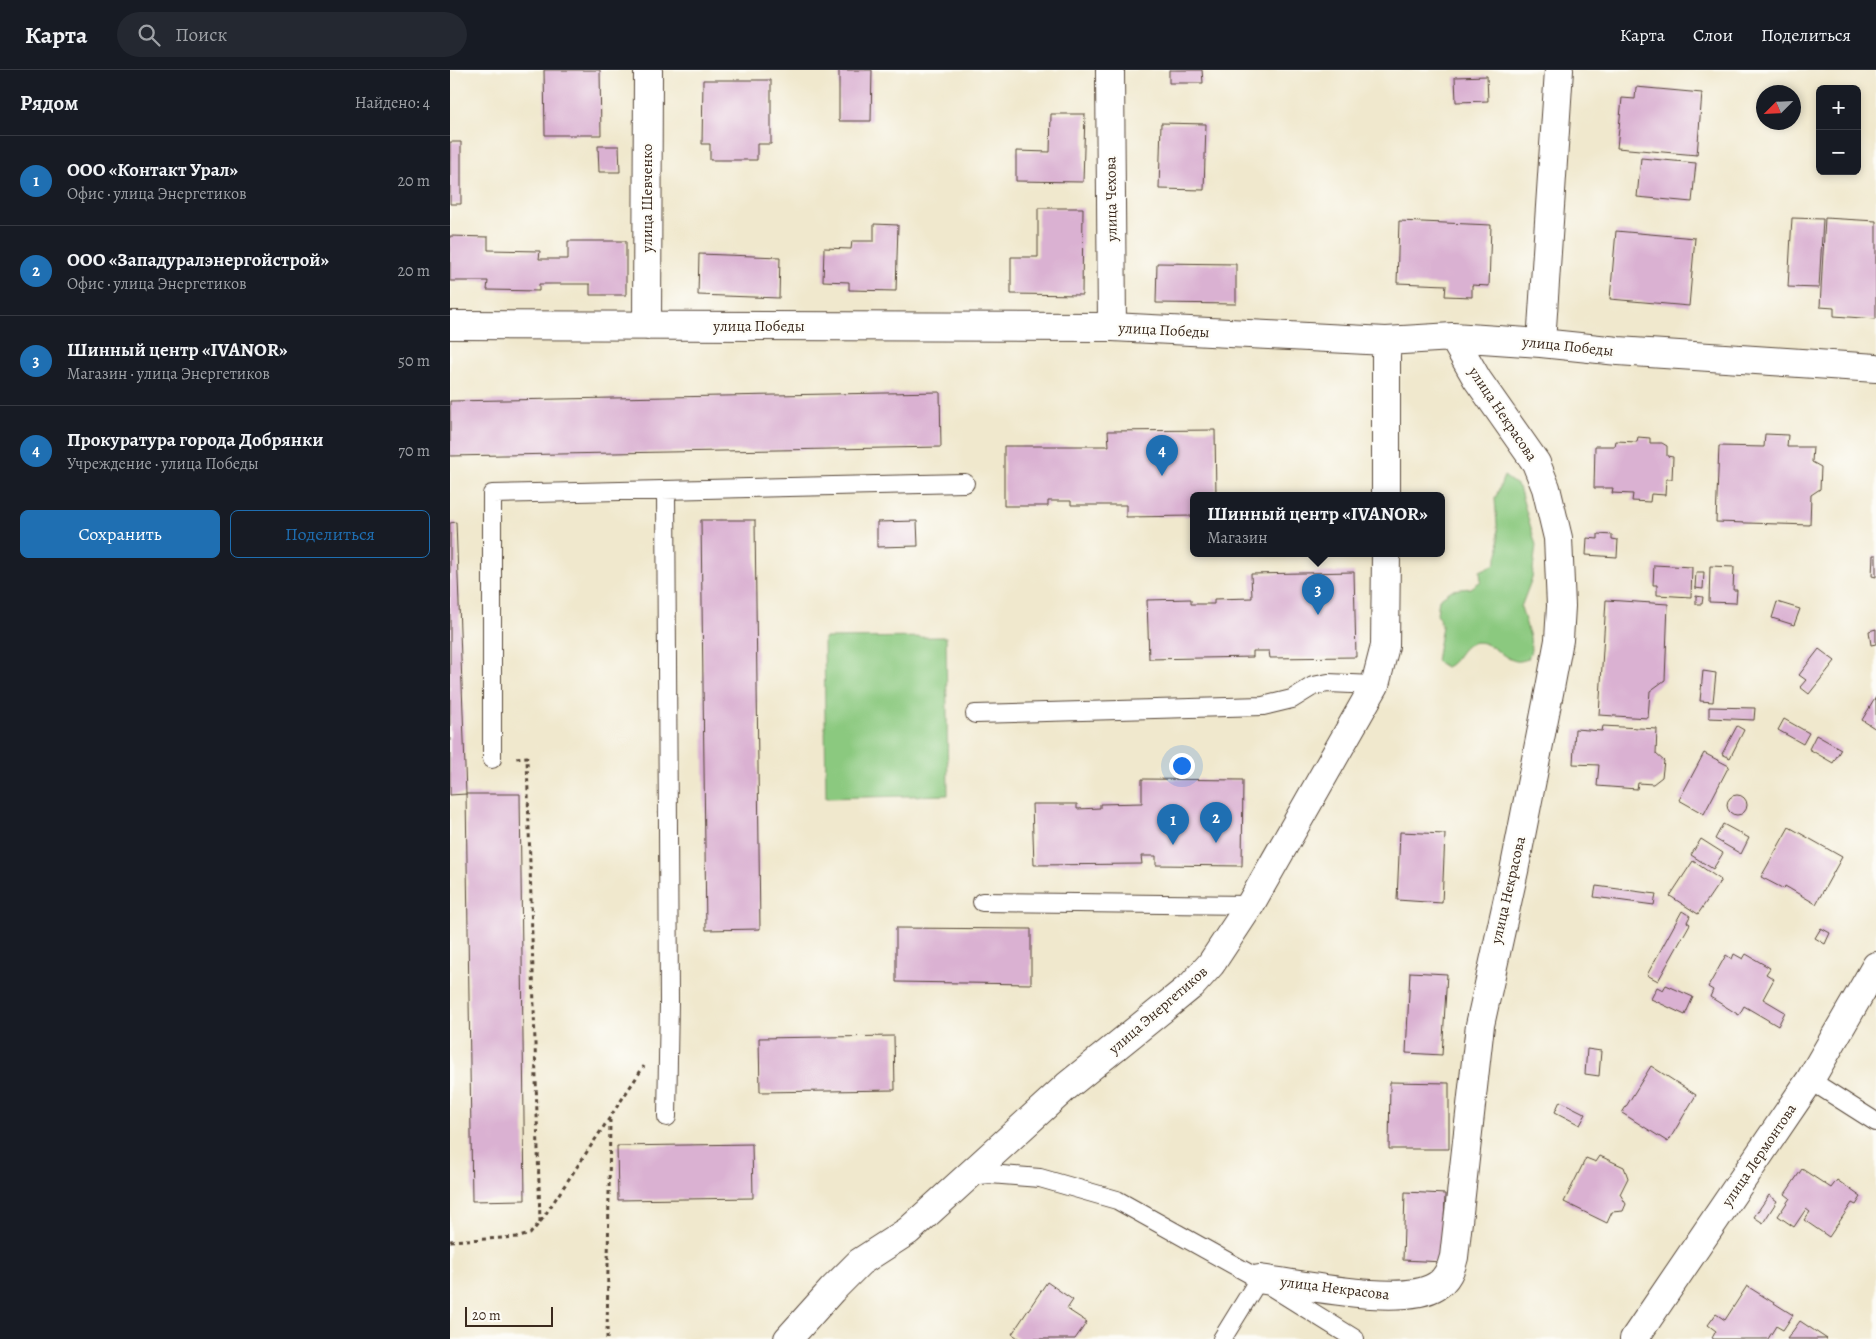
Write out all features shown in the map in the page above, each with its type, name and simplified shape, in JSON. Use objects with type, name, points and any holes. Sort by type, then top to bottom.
[{"type":"street","name":"улица Шевченко","points":[[647,326],[648,70]]},
{"type":"street","name":"улица Чехова","points":[[1110,70],[1112,327]]},
{"type":"street","points":[[1541,343],[1559,70]]},
{"type":"street","name":"улица Победы","points":[[450,325],[1112,327],[1386,341],[1453,337],[1541,343],[1627,352],[1876,368]]},
{"type":"street","name":"улица Некрасова","points":[[1259,1278],[1381,1295],[1406,1295],[1424,1292],[1438,1285],[1447,1276],[1455,1252],[1480,1025],[1514,871],[1550,688],[1559,640],[1561,606],[1558,538],[1546,488],[1536,463],[1478,379],[1453,337]]},
{"type":"street","points":[[1386,341],[1386,492]]},
{"type":"street","name":"улица Энергетиков","points":[[788,1339],[860,1262],[908,1232],[1066,1086],[1192,985],[1211,964],[1250,906],[1376,685],[1385,646],[1386,557]]},
{"type":"street","name":"улица Лермонтова","points":[[1634,1339],[1810,1080],[1876,966]]},
{"type":"lane","points":[[492,759],[492,494],[965,483]]},
{"type":"lane","points":[[666,490],[667,1117]]},
{"type":"lane","points":[[975,714],[1263,706],[1292,700],[1313,686],[1328,683],[1376,685]]},
{"type":"lane","points":[[982,902],[1250,906]]},
{"type":"lane","points":[[1810,1080],[1876,1122]]},
{"type":"lane","points":[[967,1177],[990,1174],[1040,1178],[1117,1200],[1259,1278],[1355,1339]]},
{"type":"lane","points":[[1222,1339],[1259,1278]]},
{"type":"path","points":[[492,759],[526,757],[540,1222]]},
{"type":"path","points":[[450,1242],[519,1237],[530,1234],[540,1222],[668,1029]]},
{"type":"path","points":[[607,1339],[610,1118]]},
{"type":"green space","points":[[1504,476],[1519,487],[1536,545],[1532,578],[1521,607],[1530,637],[1531,650],[1528,659],[1517,661],[1510,659],[1484,643],[1472,643],[1446,667],[1436,661],[1442,626],[1437,614],[1439,599],[1452,590],[1471,588],[1481,581],[1480,571],[1495,564],[1499,550],[1495,499]]},
{"type":"green space","points":[[946,637],[948,795],[826,798],[824,638]]},
{"type":"building","points":[[544,70],[600,70],[601,135],[545,135]]},
{"type":"building","points":[[839,70],[872,70],[871,121],[839,121]]},
{"type":"building","points":[[1169,70],[1202,70],[1203,83],[1169,83]]},
{"type":"building","points":[[1487,76],[1488,101],[1456,102],[1455,77]]},
{"type":"building","points":[[703,80],[771,80],[771,144],[757,144],[757,160],[710,160],[710,144],[702,144]]},
{"type":"building","points":[[1636,87],[1702,93],[1697,155],[1617,148],[1622,98],[1635,99]]},
{"type":"building","points":[[1051,114],[1085,114],[1083,182],[1016,181],[1016,151],[1050,152]]},
{"type":"building","points":[[1161,123],[1206,124],[1204,190],[1159,189]]},
{"type":"building","points":[[450,142],[461,142],[461,204],[450,204]]},
{"type":"building","points":[[598,146],[619,146],[620,172],[599,172]]},
{"type":"building","points":[[1641,158],[1696,163],[1692,202],[1637,197]]},
{"type":"building","points":[[1038,208],[1083,208],[1082,295],[1011,294],[1011,257],[1038,257]]},
{"type":"building","points":[[1792,218],[1823,219],[1819,288],[1788,287]]},
{"type":"building","points":[[1825,218],[1876,221],[1876,319],[1834,316],[1834,308],[1820,307]]},
{"type":"building","points":[[1399,221],[1491,225],[1489,286],[1472,285],[1472,297],[1445,296],[1446,285],[1397,283]]},
{"type":"building","points":[[874,224],[898,225],[896,291],[849,290],[849,282],[823,281],[824,248],[851,249],[852,241],[874,241]]},
{"type":"building","points":[[1616,231],[1695,238],[1689,306],[1610,299]]},
{"type":"building","points":[[450,236],[488,237],[488,250],[540,251],[539,259],[568,259],[568,241],[626,241],[626,295],[590,295],[590,284],[539,284],[539,291],[487,290],[488,281],[450,281]]},
{"type":"building","points":[[699,254],[780,257],[779,298],[698,295]]},
{"type":"building","points":[[1157,263],[1236,264],[1236,304],[1156,303]]},
{"type":"building","points":[[940,392],[941,447],[450,456],[450,401]]},
{"type":"building","points":[[1215,430],[1216,492],[1190,492],[1190,516],[1126,517],[1126,505],[1071,505],[1071,501],[1048,501],[1048,506],[1004,506],[1004,446],[1109,446],[1108,431]]},
{"type":"building","points":[[1765,434],[1788,435],[1787,447],[1813,447],[1812,462],[1821,467],[1820,489],[1811,495],[1810,525],[1716,522],[1719,446],[1764,447]]},
{"type":"building","points":[[1638,437],[1650,438],[1650,443],[1662,443],[1667,446],[1667,456],[1673,457],[1672,479],[1666,479],[1665,495],[1651,494],[1650,502],[1632,501],[1633,494],[1612,493],[1613,488],[1594,488],[1595,446],[1615,446],[1616,441],[1637,442]]},
{"type":"building","points":[[701,520],[755,520],[760,929],[706,930]]},
{"type":"building","points":[[917,521],[918,546],[877,547],[877,522]]},
{"type":"building","points":[[456,522],[466,794],[450,795],[450,523]]},
{"type":"building","points":[[1598,534],[1612,535],[1612,539],[1618,540],[1617,557],[1586,555],[1587,538],[1598,539]]},
{"type":"building","points":[[1873,555],[1876,555],[1876,577],[1872,576]]},
{"type":"building","points":[[1654,565],[1692,567],[1691,597],[1657,595],[1657,585],[1653,585]]},
{"type":"building","points":[[1710,566],[1734,567],[1733,590],[1737,590],[1736,603],[1709,602]]},
{"type":"building","points":[[1354,572],[1356,657],[1270,658],[1269,651],[1253,651],[1253,657],[1149,659],[1147,600],[1191,599],[1191,604],[1214,604],[1214,599],[1252,598],[1251,574]]},
{"type":"building","points":[[1696,572],[1704,572],[1703,589],[1695,588]]},
{"type":"building","points":[[1696,596],[1703,597],[1702,604],[1696,604]]},
{"type":"building","points":[[1606,600],[1668,604],[1665,680],[1650,691],[1648,718],[1599,715]]},
{"type":"building","points":[[1777,602],[1800,609],[1794,625],[1772,618]]},
{"type":"building","points":[[1876,629],[1876,644],[1871,645],[1869,631]]},
{"type":"building","points":[[1819,649],[1835,661],[1809,694],[1800,687],[1806,680],[1799,675]]},
{"type":"building","points":[[1703,671],[1716,673],[1713,702],[1700,701]]},
{"type":"building","points":[[1876,697],[1876,729],[1862,720]]},
{"type":"building","points":[[1709,707],[1755,708],[1754,720],[1709,718]]},
{"type":"building","points":[[1784,719],[1809,733],[1803,744],[1778,730]]},
{"type":"building","points":[[1603,726],[1657,729],[1656,754],[1664,761],[1662,777],[1653,784],[1638,783],[1637,789],[1597,786],[1599,765],[1573,764],[1575,729],[1602,731]]},
{"type":"building","points":[[1737,726],[1744,730],[1730,758],[1722,754]]},
{"type":"building","points":[[1816,735],[1841,749],[1833,763],[1809,749]]},
{"type":"building","points":[[1704,753],[1729,766],[1704,814],[1679,800]]},
{"type":"building","points":[[1142,779],[1243,780],[1242,866],[1156,865],[1156,856],[1141,856],[1142,864],[1034,865],[1032,804],[1077,804],[1077,809],[1100,808],[1100,804],[1142,803]]},
{"type":"building","points":[[466,794],[520,794],[525,1200],[472,1201]]},
{"type":"building","points":[[1737,795],[1744,798],[1747,805],[1744,812],[1737,815],[1730,812],[1727,805],[1730,798]]},
{"type":"building","points":[[1723,824],[1749,838],[1741,854],[1715,839]]},
{"type":"building","points":[[1789,827],[1842,857],[1816,904],[1785,886],[1784,889],[1761,877]]},
{"type":"building","points":[[1400,832],[1445,834],[1442,903],[1397,900]]},
{"type":"building","points":[[1701,839],[1723,853],[1713,869],[1691,855]]},
{"type":"building","points":[[1693,861],[1721,880],[1698,914],[1670,896]]},
{"type":"building","points":[[1596,886],[1656,894],[1654,905],[1594,897]]},
{"type":"building","points":[[1682,911],[1690,916],[1687,922],[1690,924],[1658,981],[1647,975]]},
{"type":"building","points":[[896,928],[1031,929],[1031,984],[896,982]]},
{"type":"building","points":[[1821,928],[1830,933],[1825,944],[1815,938]]},
{"type":"building","points":[[1734,954],[1743,959],[1746,954],[1770,968],[1766,974],[1774,979],[1763,999],[1785,1012],[1778,1026],[1744,1006],[1739,1015],[1710,997],[1713,990],[1708,987],[1726,955],[1732,959]]},
{"type":"building","points":[[1410,972],[1447,974],[1442,1055],[1406,1053]]},
{"type":"building","points":[[1666,985],[1693,997],[1685,1015],[1651,999],[1657,987],[1663,990]]},
{"type":"building","points":[[894,1036],[895,1090],[760,1092],[759,1038]]},
{"type":"building","points":[[1587,1049],[1601,1051],[1599,1076],[1585,1074]]},
{"type":"building","points":[[1651,1066],[1696,1095],[1668,1142],[1622,1113]]},
{"type":"building","points":[[1390,1082],[1449,1083],[1449,1149],[1389,1149]]},
{"type":"building","points":[[1560,1101],[1586,1114],[1580,1125],[1555,1112]]},
{"type":"building","points":[[752,1144],[753,1198],[618,1200],[617,1146]]},
{"type":"building","points":[[1600,1156],[1624,1167],[1628,1178],[1620,1194],[1626,1204],[1623,1211],[1612,1212],[1607,1223],[1564,1202],[1586,1158],[1596,1162]]},
{"type":"building","points":[[1802,1169],[1831,1188],[1837,1180],[1861,1197],[1856,1205],[1852,1203],[1829,1237],[1804,1220],[1810,1212],[1806,1209],[1794,1227],[1778,1216],[1790,1198],[1785,1194]]},
{"type":"building","points":[[1405,1192],[1445,1194],[1443,1262],[1403,1260]]},
{"type":"building","points":[[1769,1195],[1777,1201],[1763,1223],[1754,1217]]},
{"type":"building","points":[[1047,1282],[1073,1300],[1067,1309],[1087,1322],[1075,1339],[1020,1339],[1012,1334]]},
{"type":"building","points":[[1747,1286],[1793,1315],[1783,1330],[1776,1326],[1768,1339],[1712,1338],[1716,1331],[1708,1325],[1716,1314],[1725,1320]]},
{"type":"building","points":[[1800,1321],[1827,1339],[1787,1339]]},
{"type":"place","name":"Прокуратура города Добрянки","points":[[1162,476]]},
{"type":"place","name":"Шинный центр «IVANOR»","points":[[1318,615]]},
{"type":"place","name":"ООО «Западуралэнергойстрой»","points":[[1216,843]]},
{"type":"place","name":"ООО «Контакт Урал»","points":[[1173,845]]}]
